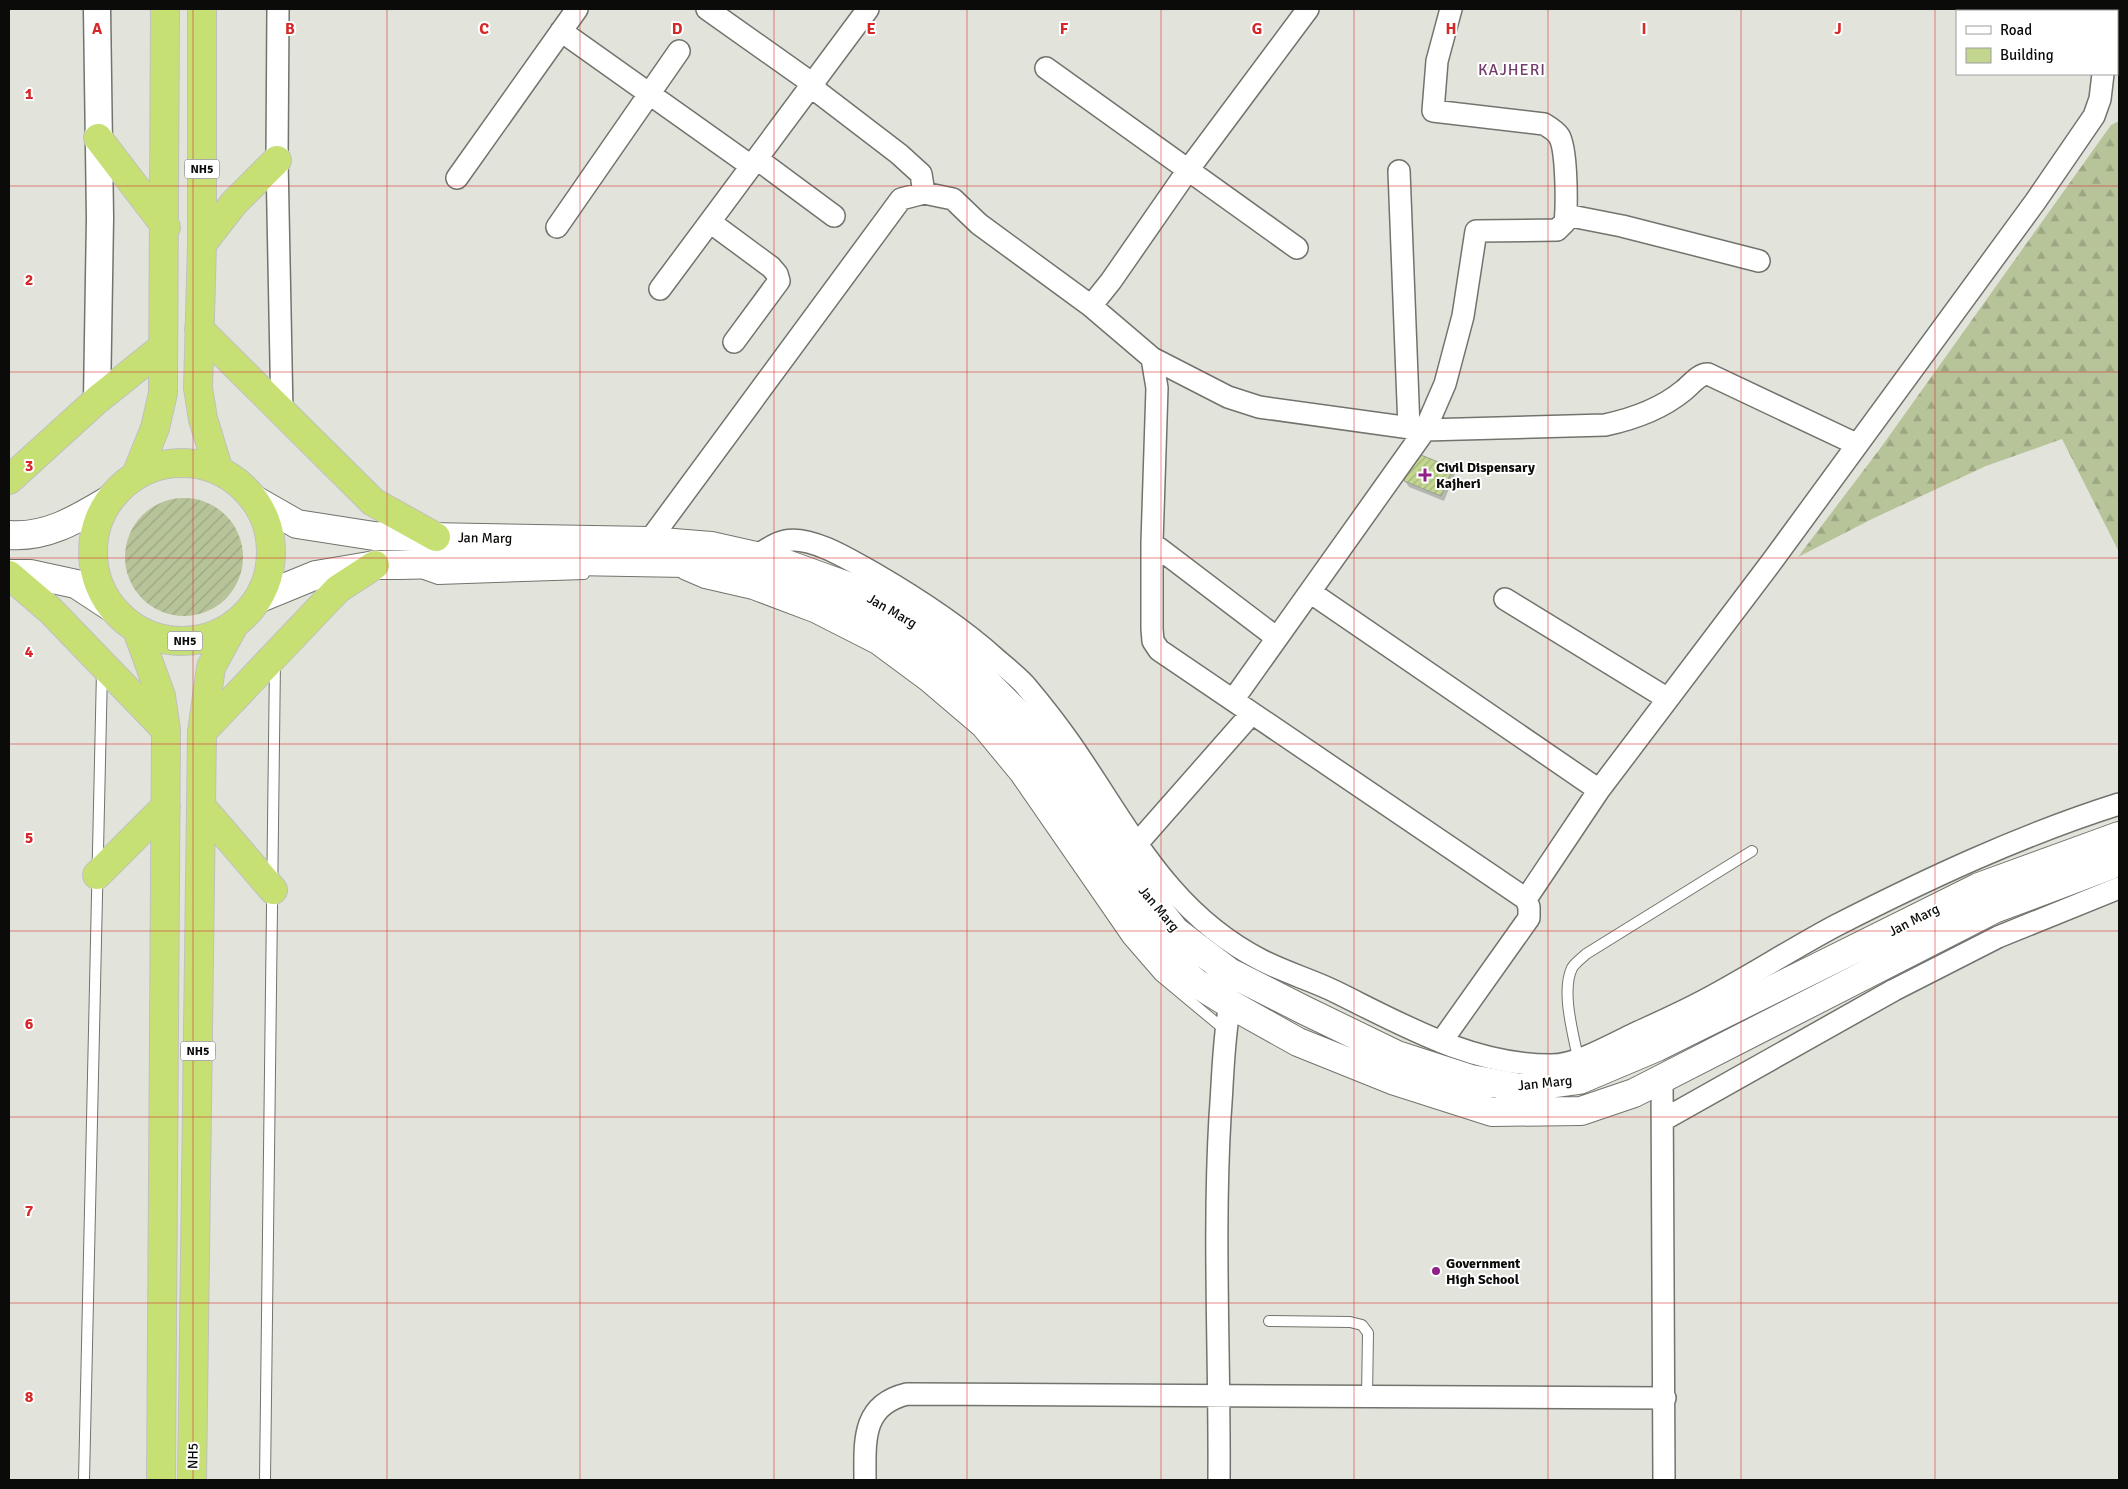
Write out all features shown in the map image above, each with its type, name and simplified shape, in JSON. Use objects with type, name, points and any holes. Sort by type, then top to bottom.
[{"type":"highway","name":"NH5","points":[[136,475],[160,409],[163,393],[166,227],[165,9]]},
{"type":"highway","name":"NH5","points":[[202,9],[202,244],[198,329],[198,388],[203,419],[220,471]]},
{"type":"highway","points":[[98,138],[166,227]]},
{"type":"highway","points":[[202,244],[234,203],[278,160]]},
{"type":"highway","points":[[198,329],[373,502],[436,537]]},
{"type":"highway","points":[[9,480],[97,400],[163,347]]},
{"type":"highway","name":"NH5","points":[[192,1480],[202,732],[211,667],[233,627],[260,598],[271,568],[268,527],[255,500],[220,471],[190,463],[175,462],[159,465],[136,475],[121,486],[109,500],[93,541],[94,572],[111,607],[137,630],[150,636],[175,642],[199,641],[233,627]]},
{"type":"highway","points":[[202,732],[338,589],[387,565]]},
{"type":"highway","points":[[9,574],[50,610],[166,730]]},
{"type":"highway","name":"NH5","points":[[137,630],[161,696],[166,730],[161,1480]]},
{"type":"highway","points":[[97,875],[166,806]]},
{"type":"highway","points":[[201,806],[273,890]]},
{"type":"main road","points":[[9,536],[25,536],[64,526],[109,500]]},
{"type":"main road","name":"Jan Marg","points":[[255,500],[297,524],[374,536],[436,537],[641,562],[711,546],[778,561],[850,587],[917,625],[973,669],[1032,728],[1129,853],[1175,932],[1229,972],[1397,1055],[1471,1079],[1520,1088],[1579,1080],[1629,1060],[1979,887],[2119,836]]},
{"type":"main road","name":"Jan Marg","points":[[260,598],[316,575],[387,565],[571,561],[687,563],[766,583],[853,618],[919,658],[973,704],[1012,746],[1157,949],[1196,983],[1228,1017],[1298,1042],[1395,1081],[1492,1112],[1581,1111],[1634,1093],[1994,909],[2119,862]]},
{"type":"main road","points":[[9,574],[30,574],[76,584],[111,607]]},
{"type":"street","points":[[97,9],[100,218],[97,400]]},
{"type":"street","points":[[278,9],[282,414]]},
{"type":"street","points":[[456,178],[577,9]]},
{"type":"street","points":[[707,9],[813,84],[818,92],[899,154],[920,174],[924,193]]},
{"type":"street","points":[[660,289],[868,9]]},
{"type":"street","points":[[1091,306],[1111,281],[1188,170],[1308,9]]},
{"type":"street","points":[[1233,700],[1310,592],[1445,384],[1463,316],[1476,231],[1557,230],[1565,222],[1566,178],[1560,136],[1553,129],[1544,124],[1432,111],[1437,61],[1452,9]]},
{"type":"street","points":[[561,31],[649,94],[834,216]]},
{"type":"street","points":[[557,227],[679,51]]},
{"type":"street","points":[[1046,68],[1296,248]]},
{"type":"street","points":[[1526,899],[1599,790],[1773,560],[1856,444],[2019,226],[2094,116],[2100,99],[2103,75]]},
{"type":"street","points":[[1399,171],[1417,429]]},
{"type":"street","points":[[641,562],[901,199],[924,193],[953,199],[979,224],[1091,306],[1152,358],[1228,397],[1259,406],[1417,429],[1605,425],[1624,421],[1669,402],[1698,378],[1708,374],[1856,444]]},
{"type":"street","points":[[1566,216],[1622,226],[1759,261]]},
{"type":"street","points":[[710,222],[771,267],[777,274],[779,281],[734,342]]},
{"type":"street","points":[[1152,358],[1157,388],[1152,543],[1152,641],[1159,650],[1526,899],[1529,907],[1529,918],[1441,1042]]},
{"type":"street","points":[[1152,543],[1276,638]]},
{"type":"street","points":[[1310,592],[1599,790]]},
{"type":"street","points":[[1505,599],[1668,700]]},
{"type":"street","points":[[1252,713],[1129,853],[1162,880],[1195,915],[1223,938],[1263,961],[1332,990],[1406,1028],[1464,1051],[1514,1063],[1556,1066],[1602,1050],[1706,1000],[1834,927],[1986,853],[2075,818],[2119,804]]},
{"type":"street","points":[[1663,1120],[1894,990],[1989,941],[2119,888]]},
{"type":"street","points":[[1219,1480],[1220,1395],[1216,1301],[1218,1166],[1228,1017]]},
{"type":"street","points":[[1662,1079],[1664,1480]]},
{"type":"street","points":[[865,1480],[866,1432],[870,1420],[893,1397],[907,1394],[1665,1398]]},
{"type":"lane","points":[[387,565],[438,578],[593,574]]},
{"type":"lane","points":[[265,1480],[276,655]]},
{"type":"lane","points":[[84,1480],[102,663]]},
{"type":"lane","points":[[1578,1058],[1570,1013],[1568,984],[1573,966],[1586,954],[1752,851]]},
{"type":"lane","points":[[1269,1321],[1350,1322],[1362,1325],[1368,1333],[1367,1396]]},
{"type":"green space","points":[[2119,121],[2119,552],[2062,439],[1986,466],[1872,519],[1798,557],[1882,446],[2111,125]]},
{"type":"green space","points":[[184,498],[195,499],[217,508],[233,524],[242,546],[242,568],[233,590],[217,606],[195,615],[184,616],[173,615],[151,606],[135,590],[126,568],[125,557],[126,546],[135,524],[151,508],[173,499]]},
{"type":"building","points":[[1416,453],[1453,468],[1441,496],[1404,481]]},
{"type":"place","name":"Civil Dispensary Kajheri","points":[[1425,475]]},
{"type":"place","name":"Government High School","points":[[1436,1271]]},
{"type":"district","name":"KAJHERI","points":[[1512,70]]}]
